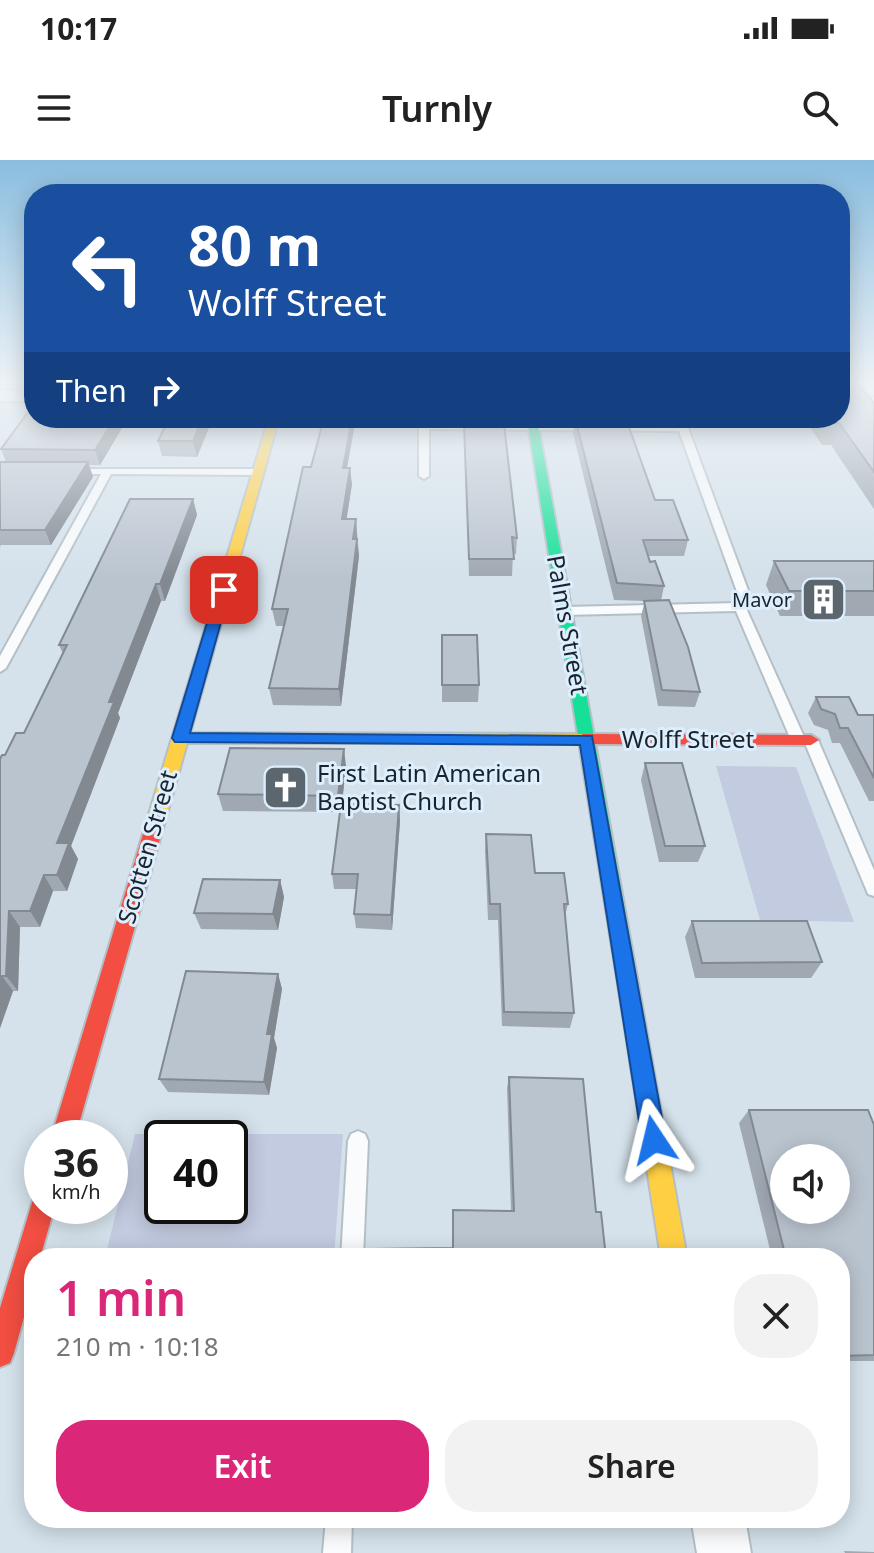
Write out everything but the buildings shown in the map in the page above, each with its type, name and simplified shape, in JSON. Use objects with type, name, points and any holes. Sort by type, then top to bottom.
[{"type":"street","name":"Scotten Street","points":[[68,1120],[265,448]]},
{"type":"street","name":"Palms Street","points":[[537,448],[672,1248]]},
{"type":"street","name":"Wolff Street","points":[[180,738],[804,740]]},
{"type":"street","points":[[31,1248],[38,1224]]},
{"type":"street","points":[[0,1353],[24,1271]]},
{"type":"street","points":[[720,1528],[724,1553]]},
{"type":"lane","points":[[424,448],[424,476]]},
{"type":"lane","points":[[565,611],[740,607],[746,601],[689,448]]},
{"type":"lane","points":[[62,471],[258,472]]},
{"type":"lane","points":[[0,668],[108,471]]},
{"type":"lane","points":[[740,607],[874,889]]},
{"type":"lane","points":[[353,1248],[358,1141]]},
{"type":"lane","points":[[337,1553],[338,1528]]},
{"type":"shaded area","points":[[716,766],[796,767],[854,922],[760,920]]},
{"type":"shaded area","points":[[135,1134],[144,1134],[144,1224],[248,1224],[248,1134],[343,1134],[335,1248],[107,1248],[113,1224],[128,1224],[128,1163]]},
{"type":"traffic: fast","points":[[537,448],[627,978]]},
{"type":"traffic: slow","points":[[158,814],[265,448]]},
{"type":"traffic: slow","points":[[180,738],[583,739]]},
{"type":"traffic: slow","points":[[627,978],[672,1248]]},
{"type":"traffic: jam","points":[[583,739],[811,740]]},
{"type":"traffic: jam","points":[[68,1120],[158,814]]},
{"type":"traffic: jam","points":[[31,1248],[38,1224]]},
{"type":"traffic: jam","points":[[0,1353],[24,1271]]},
{"type":"place","name":"Mavor","points":[[823,600]]},
{"type":"place","name":"First Latin American Baptist Church","points":[[286,788]]},
{"type":"route","points":[[224,590],[180,738],[587,740],[654,1140]]}]
